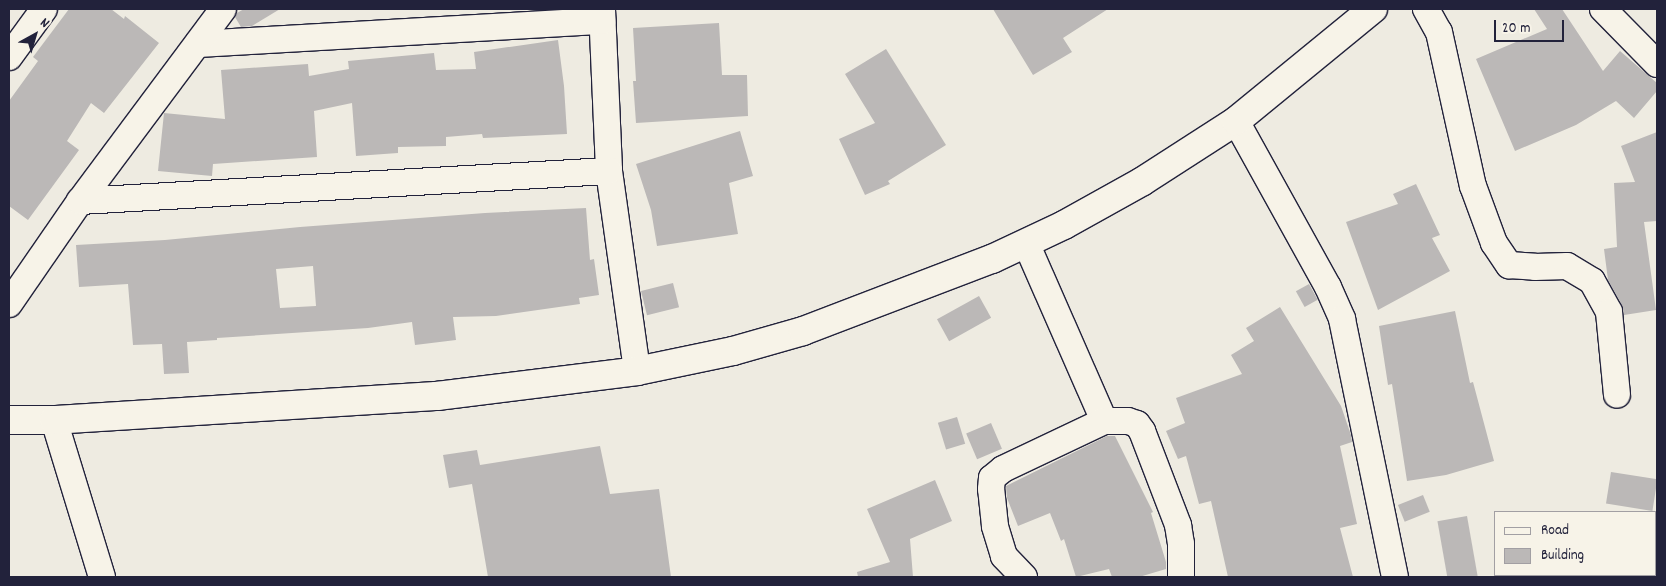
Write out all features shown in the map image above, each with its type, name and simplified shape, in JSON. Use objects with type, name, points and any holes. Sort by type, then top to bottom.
[{"type":"street","points":[[9,57],[44,9]]},
{"type":"street","points":[[9,304],[80,201],[223,9]]},
{"type":"street","points":[[9,420],[54,420],[437,396],[637,371],[733,351],[803,331],[965,270],[1026,243],[1143,181],[1236,121],[1373,9]]},
{"type":"street","points":[[1426,9],[1439,32],[1473,186],[1494,244],[1510,265],[1567,266],[1592,281],[1609,312],[1617,395]]},
{"type":"street","points":[[1616,12],[1657,64]]},
{"type":"street","points":[[198,44],[602,15],[608,171],[637,371]]},
{"type":"street","points":[[1236,121],[1328,287],[1342,320],[1395,577]]},
{"type":"street","points":[[80,201],[608,171]]},
{"type":"street","points":[[1026,243],[1104,421]]},
{"type":"street","points":[[54,420],[102,577]]},
{"type":"street","points":[[1024,577],[1004,556],[995,526],[991,488],[992,478],[996,472],[1104,421],[1128,421],[1137,424],[1142,431],[1178,525],[1181,544],[1181,577]]},
{"type":"building","points":[[69,9],[111,9],[124,19],[125,16],[159,43],[104,113],[91,103],[67,141],[79,150],[28,220],[9,206],[9,101],[38,61],[33,57]]},
{"type":"building","points":[[244,9],[280,9],[252,26],[241,27],[235,17],[237,13]]},
{"type":"building","points":[[993,9],[1108,9],[1063,38],[1072,52],[1033,75]]},
{"type":"building","points":[[1534,9],[1562,9],[1603,71],[1620,51],[1657,83],[1657,91],[1634,118],[1616,101],[1576,125],[1515,151],[1476,59],[1547,29]]},
{"type":"building","points":[[719,23],[722,75],[747,75],[748,116],[636,123],[633,81],[636,81],[633,28]]},
{"type":"building","points":[[558,40],[564,86],[567,134],[483,138],[482,134],[446,137],[446,146],[398,147],[398,153],[356,156],[352,103],[314,111],[317,157],[213,164],[212,176],[158,171],[164,113],[225,119],[221,70],[308,64],[309,76],[349,69],[348,61],[434,53],[436,70],[476,69],[474,52]]},
{"type":"building","points":[[886,49],[946,145],[888,181],[890,184],[865,195],[839,139],[875,123],[845,74]]},
{"type":"building","points":[[740,131],[753,176],[729,183],[738,234],[657,246],[651,210],[636,164]]},
{"type":"building","points":[[1657,132],[1657,221],[1644,222],[1656,310],[1624,315],[1622,305],[1608,280],[1604,249],[1617,247],[1614,183],[1635,182],[1621,146]]},
{"type":"building","points":[[1416,184],[1440,235],[1432,238],[1450,271],[1378,310],[1346,222],[1398,204],[1393,194]]},
{"type":"building","points":[[586,208],[590,260],[594,259],[599,295],[579,298],[580,304],[496,316],[453,317],[456,340],[415,345],[412,322],[368,328],[217,338],[217,340],[187,342],[189,373],[164,374],[162,344],[133,345],[128,284],[79,287],[76,245],[165,240],[300,227],[485,213]],"holes":[[[313,266],[316,306],[280,308],[276,269]]]},
{"type":"building","points":[[673,283],[679,307],[647,315],[641,291]]},
{"type":"building","points":[[1309,284],[1318,300],[1305,307],[1296,291]]},
{"type":"building","points":[[979,296],[991,318],[949,341],[937,319]]},
{"type":"building","points":[[1280,307],[1341,406],[1351,435],[1352,442],[1340,446],[1357,524],[1340,528],[1353,577],[1228,577],[1211,501],[1199,504],[1186,456],[1178,459],[1166,431],[1185,423],[1176,398],[1242,374],[1231,355],[1254,341],[1246,328]]},
{"type":"building","points":[[1455,311],[1470,383],[1473,382],[1494,461],[1446,475],[1407,481],[1392,384],[1388,385],[1379,326]]},
{"type":"building","points":[[957,417],[965,444],[946,450],[938,423]]},
{"type":"building","points":[[991,423],[1002,449],[977,459],[966,434]]},
{"type":"building","points":[[1107,436],[1115,436],[1153,512],[1151,513],[1166,562],[1166,569],[1139,577],[1112,577],[1109,569],[1076,577],[1064,539],[1061,541],[1050,513],[1018,526],[1007,498],[1006,486]]},
{"type":"building","points":[[600,446],[610,494],[659,489],[671,577],[488,577],[472,484],[449,488],[443,455],[477,450],[480,465]]},
{"type":"building","points":[[1611,472],[1657,479],[1652,511],[1606,504]]},
{"type":"building","points":[[935,480],[952,521],[910,539],[913,577],[858,577],[857,572],[890,562],[867,509]]},
{"type":"building","points":[[1423,495],[1430,512],[1405,522],[1398,505]]},
{"type":"building","points":[[1467,516],[1478,577],[1447,577],[1437,521]]}]
